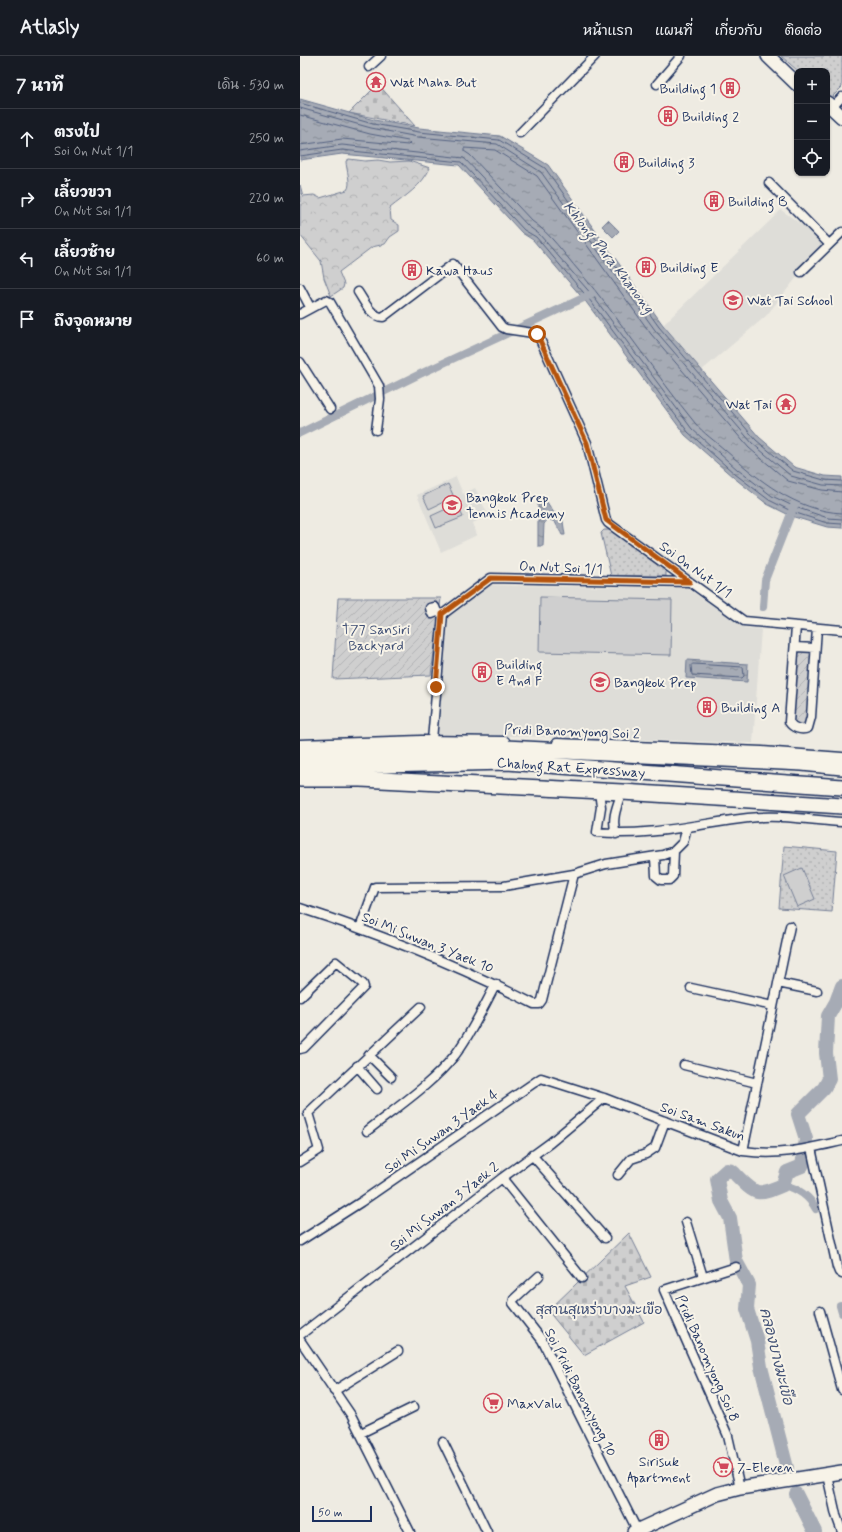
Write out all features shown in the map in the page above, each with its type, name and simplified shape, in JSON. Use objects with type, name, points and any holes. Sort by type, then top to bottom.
[{"type":"highway","name":"Chalong Rat Expressway","points":[[300,754],[505,748],[802,763],[842,767]]},
{"type":"highway","name":"Chalong Rat Expressway","points":[[300,768],[506,762],[842,787]]},
{"type":"highway","points":[[300,780],[361,778],[842,806]]},
{"type":"main road","points":[[775,59],[794,73]]},
{"type":"main road","points":[[775,59],[794,81]]},
{"type":"main road","points":[[830,109],[842,117]]},
{"type":"main road","points":[[830,110],[842,125]]},
{"type":"main road","points":[[636,1531],[703,1499],[740,1488],[842,1472]]},
{"type":"street","points":[[369,67],[381,56]]},
{"type":"street","points":[[520,133],[595,56]]},
{"type":"street","points":[[657,84],[681,56]]},
{"type":"street","points":[[830,106],[842,97]]},
{"type":"street","points":[[769,183],[829,244]]},
{"type":"street","points":[[801,272],[842,232]]},
{"type":"street","name":"Soi On Nut 1/1","points":[[358,292],[373,314],[378,317],[383,316],[453,264],[502,327],[506,329],[535,333],[540,340],[587,443],[606,520],[744,621],[842,630]]},
{"type":"street","points":[[300,288],[310,307]]},
{"type":"street","points":[[300,314],[310,307],[326,300],[330,302],[378,386],[380,399],[376,430]]},
{"type":"street","points":[[300,362],[330,409]]},
{"type":"street","name":"On Nut Soi 1/1","points":[[432,740],[440,613],[491,578],[690,582]]},
{"type":"street","points":[[796,626],[789,722],[794,728],[806,729],[809,725],[811,716],[816,628]]},
{"type":"street","points":[[795,647],[815,648]]},
{"type":"street","name":"Pridi Banomyong Soi 2","points":[[300,744],[432,740],[762,751],[842,757]]},
{"type":"street","points":[[599,791],[602,807],[597,832],[616,834],[687,827],[749,818],[772,817],[842,822]]},
{"type":"street","points":[[616,834],[613,826],[614,818],[622,792]]},
{"type":"street","points":[[360,928],[375,888],[504,886],[574,874],[606,864],[655,857],[674,851],[683,842],[687,827]]},
{"type":"street","points":[[655,857],[656,876],[661,880],[669,880],[673,876],[674,851]]},
{"type":"street","name":"Soi Mi Suwan 3 Yaek 10","points":[[300,908],[360,928],[496,984],[534,1004],[539,1004],[542,1000],[574,874]]},
{"type":"street","points":[[743,1151],[790,926]]},
{"type":"street","points":[[300,997],[336,962],[344,966],[364,987],[309,1043],[300,1049]]},
{"type":"street","points":[[778,983],[817,991]]},
{"type":"street","points":[[367,1131],[430,1081],[454,1056],[464,1042],[496,984]]},
{"type":"street","points":[[691,988],[773,1006]]},
{"type":"street","points":[[300,1162],[319,1150],[308,1113],[421,1007]]},
{"type":"street","points":[[370,1055],[391,1077]]},
{"type":"street","points":[[684,1065],[758,1083]]},
{"type":"street","points":[[357,1066],[377,1089]]},
{"type":"street","name":"Soi Mi Suwan 3 Yaek 4","points":[[300,1241],[361,1202],[542,1078],[604,1098]]},
{"type":"street","name":"Soi Sam Sakun","points":[[604,1098],[743,1151],[767,1154],[806,1149],[842,1141]]},
{"type":"street","name":"Soi Mi Suwan 3 Yaek 2","points":[[300,1335],[502,1178],[550,1143],[604,1098]]},
{"type":"street","points":[[618,1175],[631,1159],[646,1154],[655,1148],[665,1121]]},
{"type":"street","points":[[806,1149],[837,1267],[839,1272],[842,1274]]},
{"type":"street","points":[[532,1155],[605,1238]]},
{"type":"street","points":[[502,1178],[582,1278]]},
{"type":"street","points":[[686,1222],[703,1277]]},
{"type":"street","name":"Pridi Banomyong Soi 8","points":[[736,1267],[664,1290],[728,1436],[740,1488]]},
{"type":"street","name":"Soi Pridi Banomyong 10","points":[[539,1276],[514,1299],[513,1303],[542,1340],[636,1531]]},
{"type":"street","points":[[820,1311],[842,1390]]},
{"type":"street","points":[[300,1340],[361,1433],[410,1532]]},
{"type":"street","points":[[334,1391],[398,1351]]},
{"type":"street","points":[[361,1433],[414,1407]]},
{"type":"street","points":[[443,1442],[487,1532]]},
{"type":"street","points":[[827,1475],[836,1516],[842,1532]]},
{"type":"shaded area","name":"Wat Tai School","points":[[781,210],[829,244],[801,272],[766,316],[701,371],[663,325]]},
{"type":"shaded area","name":"Bangkok Prep Tennis Academy","points":[[456,477],[463,494],[475,488],[488,515],[473,523],[477,535],[441,552],[417,495]]},
{"type":"shaded area","name":"Bangkok Prep","points":[[490,585],[687,588],[745,628],[761,629],[753,743],[438,734],[447,615]]},
{"type":"green space","points":[[781,56],[842,56],[842,87],[830,99],[830,68],[795,68]]},
{"type":"green space","points":[[378,84],[415,126],[349,113]]},
{"type":"green space","points":[[349,159],[390,162],[409,161],[430,168],[418,185],[390,208],[391,220],[399,225],[399,231],[390,237],[385,244],[372,247],[339,272],[344,284],[343,288],[331,296],[324,278],[321,261],[300,235],[300,185],[303,196],[314,195],[320,198],[347,190],[349,180],[346,161]]},
{"type":"green space","points":[[448,484],[454,497],[429,509],[423,496]]},
{"type":"green space","points":[[457,504],[463,517],[436,528],[431,516]]},
{"type":"green space","points":[[604,530],[610,530],[666,571],[666,576],[611,576],[601,533]]},
{"type":"green space","points":[[540,597],[672,600],[671,655],[539,652]]},
{"type":"green space","name":"T77 Sansiri Backyard","points":[[338,598],[441,598],[431,675],[333,679]]},
{"type":"green space","points":[[797,649],[813,649],[808,721],[804,725],[796,725],[793,721]]},
{"type":"green space","points":[[784,846],[837,851],[832,912],[779,908]]},
{"type":"green space","points":[[802,868],[815,899],[797,907],[784,876]]},
{"type":"green space","name":"สุสานสุเหร่าบางมะเขือ","points":[[629,1233],[651,1277],[625,1286],[644,1322],[584,1355],[548,1311]]},
{"type":"water","name":"Khlong Phra Khanong","points":[[300,99],[374,120],[419,128],[500,136],[548,165],[663,325],[759,437],[794,467],[825,476],[842,477],[842,528],[827,527],[791,516],[767,504],[733,477],[685,435],[586,302],[533,240],[522,233],[459,165],[342,154],[300,160]]},
{"type":"water","points":[[608,220],[619,231],[613,237],[602,226]]},
{"type":"water","points":[[541,499],[545,499],[554,513],[562,515],[565,535],[562,535],[555,522],[548,519],[544,524],[543,546],[538,546],[538,503]]},
{"type":"water","points":[[687,660],[748,664],[747,682],[686,678]]},
{"type":"waterway","points":[[300,433],[420,374],[592,294]]},
{"type":"waterway","points":[[763,607],[765,580],[794,506]]},
{"type":"waterway","name":"คลองบางมะเขือ","points":[[787,1468],[761,1367],[757,1341],[747,1309],[749,1285],[736,1261],[730,1218],[721,1201],[717,1179],[727,1170],[730,1170],[734,1172],[753,1191],[762,1192],[783,1185],[787,1172],[802,1166],[806,1139],[798,1114],[824,1088],[829,1079],[826,1053],[828,1016],[836,1002],[842,986]]},
{"type":"waterway","points":[[783,1185],[802,1193],[810,1200],[816,1209]]},
{"type":"waterway","points":[[840,1306],[842,1313]]},
{"type":"waterway","name":"คลองบางมะเขือ","points":[[796,1494],[815,1532]]},
{"type":"place","name":"Wat Maha But","points":[[376,82]]},
{"type":"place","name":"Building 1","points":[[730,88]]},
{"type":"place","name":"Building 2","points":[[668,116]]},
{"type":"place","name":"Building 3","points":[[624,162]]},
{"type":"place","name":"Building B","points":[[714,201]]},
{"type":"place","name":"Building E","points":[[646,267]]},
{"type":"place","name":"Kawa Haus","points":[[412,270]]},
{"type":"place","name":"Wat Tai School","points":[[733,300]]},
{"type":"place","name":"Wat Tai","points":[[786,404]]},
{"type":"place","name":"Bangkok Prep Tennis Academy","points":[[452,505]]},
{"type":"place","name":"Building E And F","points":[[482,672]]},
{"type":"place","name":"Bangkok Prep","points":[[600,682]]},
{"type":"place","name":"Building A","points":[[707,707]]},
{"type":"place","name":"MaxValu","points":[[493,1403]]},
{"type":"place","name":"Sirisuk Apartment","points":[[659,1440]]},
{"type":"place","name":"7-Eleven","points":[[723,1467]]},
{"type":"route","points":[[436,687],[442,614],[491,578],[690,582],[652,553],[608,523],[606,520],[587,443],[537,334]]}]
